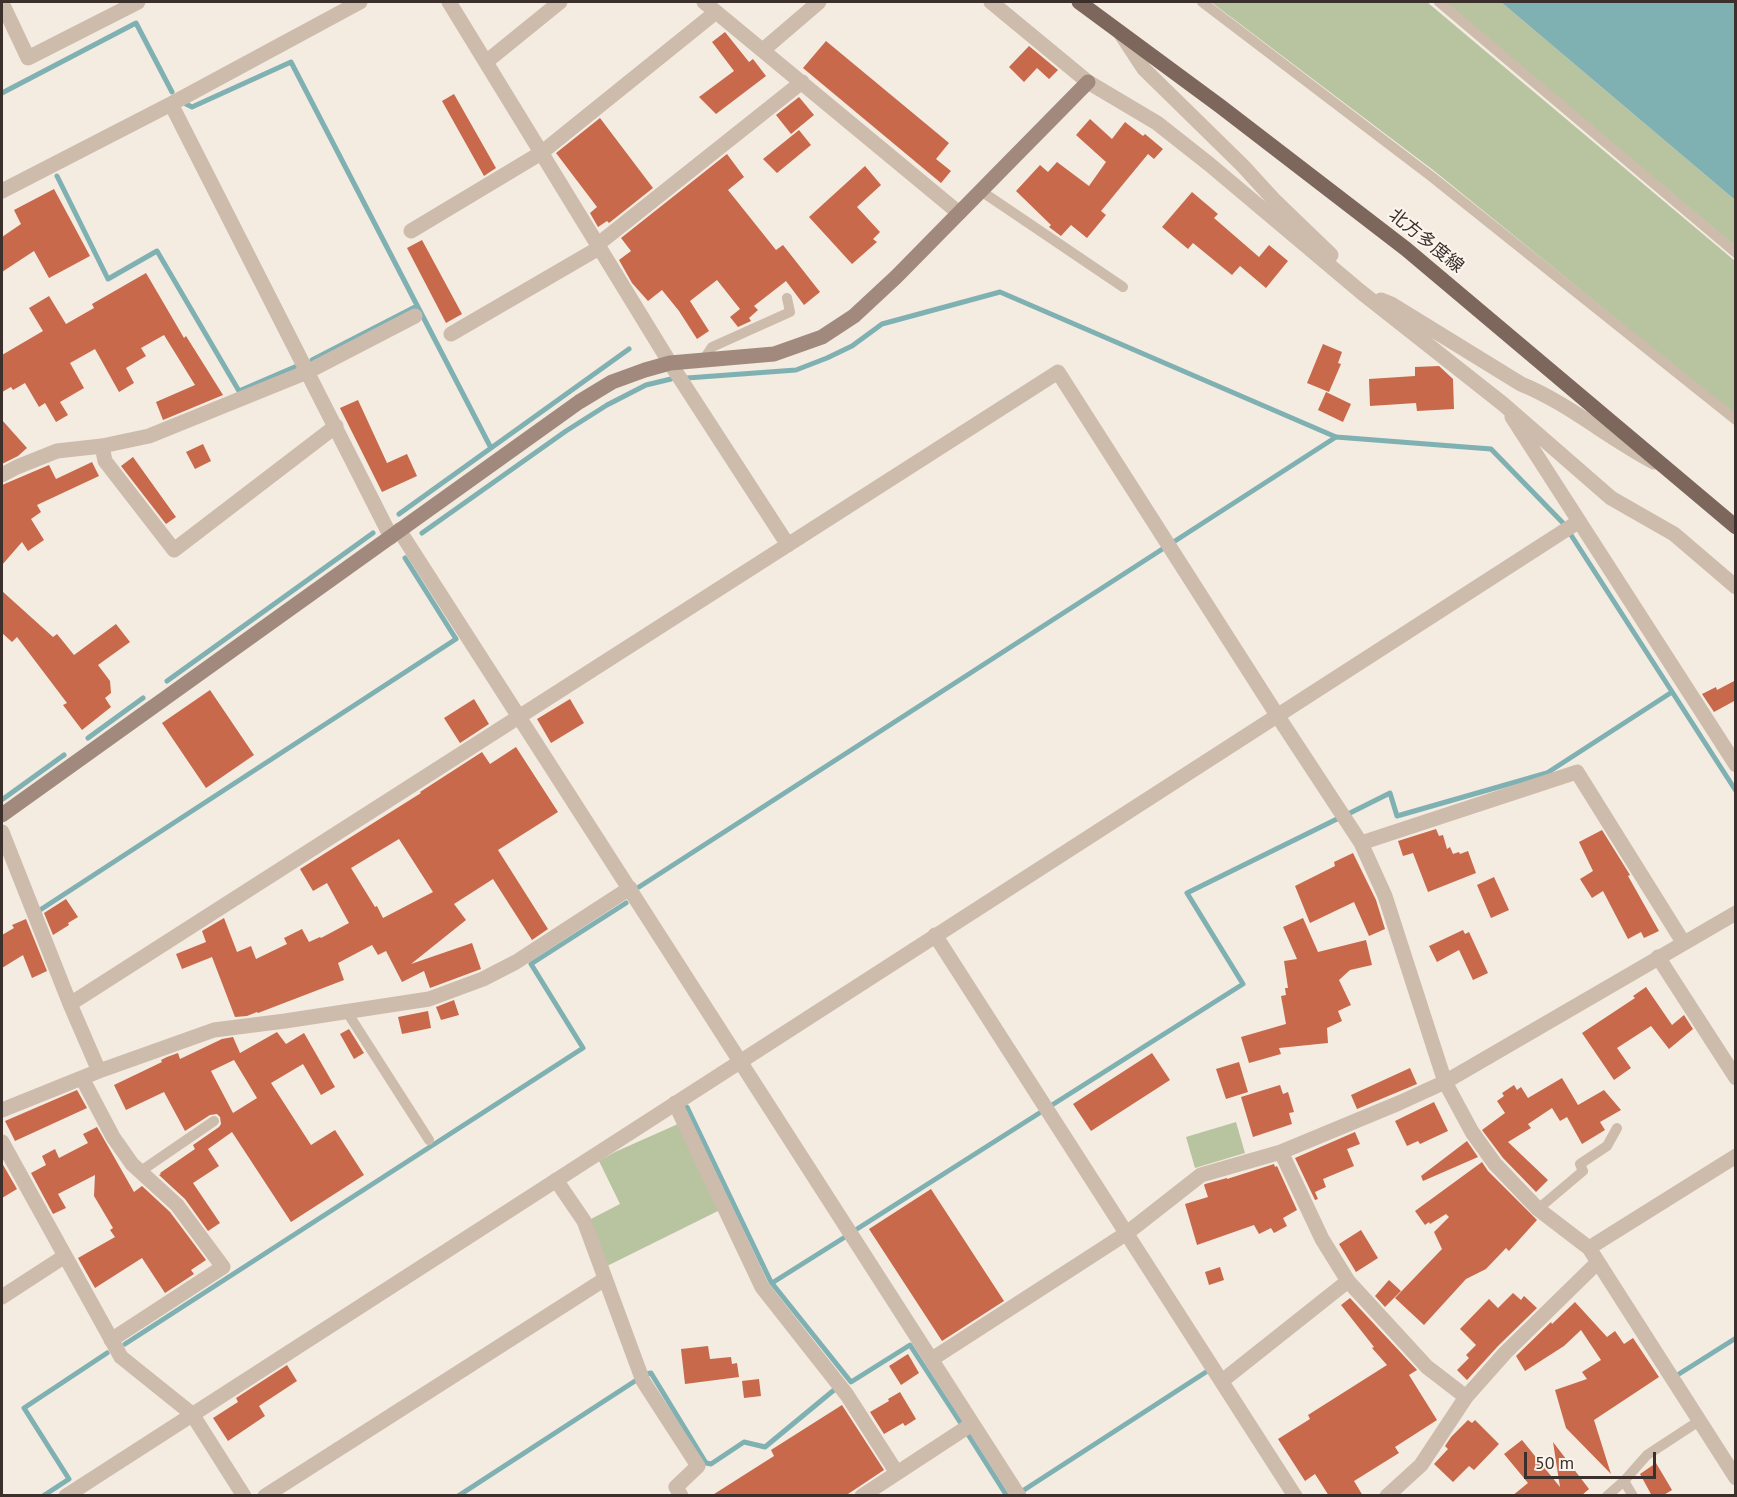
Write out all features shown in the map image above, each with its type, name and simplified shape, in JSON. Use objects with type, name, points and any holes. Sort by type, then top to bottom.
[{"type":"main road","name":"北方多度線","points":[[1078,2],[1406,249],[1736,527]]},
{"type":"street","points":[[2,3],[28,58],[138,2]]},
{"type":"street","points":[[2,191],[171,104],[360,2]]},
{"type":"street","points":[[449,2],[670,363],[788,545]]},
{"type":"street","points":[[486,62],[560,2]]},
{"type":"street","points":[[704,2],[959,213]]},
{"type":"street","points":[[763,50],[819,2]]},
{"type":"street","points":[[991,2],[1088,82],[1157,123],[1360,292],[1503,404],[1611,498],[1674,534],[1736,587]]},
{"type":"street","points":[[411,231],[541,153],[716,12]]},
{"type":"street","points":[[1120,32],[1144,69],[1338,262],[1360,292],[1391,304],[1521,384],[1541,392],[1635,452],[1672,472]]},
{"type":"street","points":[[451,334],[598,247],[802,82]]},
{"type":"street","points":[[2,815],[579,402],[612,382],[645,369],[670,363],[774,354],[822,337],[854,316],[896,277],[1088,82]]},
{"type":"street","points":[[171,104],[336,426],[395,533],[519,717],[630,888],[1019,1496]]},
{"type":"street","points":[[2,475],[57,451],[102,447],[149,436],[308,372],[415,316]]},
{"type":"street","points":[[70,1004],[1058,372],[1361,843],[1385,896],[1445,1082],[1472,1132],[1495,1164],[1538,1209],[1589,1248],[1736,1478]]},
{"type":"street","points":[[1503,404],[1736,765]]},
{"type":"street","points":[[102,447],[105,461],[174,550],[336,426]]},
{"type":"street","points":[[66,1496],[1578,522]]},
{"type":"street","points":[[1361,843],[1577,772],[1683,942]]},
{"type":"street","points":[[2,832],[99,1071]]},
{"type":"street","points":[[2,1110],[99,1071],[214,1030],[429,999],[483,979],[516,962],[630,888]]},
{"type":"street","points":[[932,1359],[1127,1233],[1201,1175],[1281,1152],[1445,1082],[1736,913]]},
{"type":"street","points":[[934,935],[1295,1496]]},
{"type":"street","points":[[1658,957],[1736,1078]]},
{"type":"street","points":[[82,1078],[113,1137],[132,1164],[177,1206],[224,1267],[111,1340]]},
{"type":"street","points":[[675,1103],[762,1287],[847,1395],[897,1473]]},
{"type":"street","points":[[2,1142],[121,1357],[192,1414],[244,1496]]},
{"type":"street","points":[[1281,1152],[1322,1239],[1348,1281],[1427,1367],[1466,1397]]},
{"type":"street","points":[[1589,1248],[1736,1156]]},
{"type":"street","points":[[556,1180],[584,1221],[643,1381],[698,1466],[676,1487],[681,1496]]},
{"type":"street","points":[[2,1297],[65,1256]]},
{"type":"street","points":[[1387,1496],[1421,1465],[1466,1397],[1505,1353],[1598,1262]]},
{"type":"street","points":[[265,1496],[605,1279]]},
{"type":"street","points":[[1222,1381],[1348,1281]]},
{"type":"street","points":[[862,1496],[972,1424]]},
{"type":"lane","points":[[1202,2],[1432,177],[1736,420]]},
{"type":"lane","points":[[1439,2],[1736,253]]},
{"type":"lane","points":[[981,191],[1123,287]]},
{"type":"lane","points":[[704,359],[712,347],[790,312],[787,298]]},
{"type":"lane","points":[[348,1012],[429,1140]]},
{"type":"lane","points":[[141,1171],[214,1121]]},
{"type":"lane","points":[[1538,1209],[1583,1171],[1580,1164],[1607,1146],[1617,1128]]},
{"type":"lane","points":[[1607,1496],[1647,1455],[1699,1421]]},
{"type":"lane","points":[[1624,1481],[1634,1496]]},
{"type":"green space","points":[[1211,2],[1427,2],[1735,261],[1735,415],[1433,170]]},
{"type":"green space","points":[[1445,2],[1501,2],[1735,200],[1735,246]]},
{"type":"green space","points":[[1236,1122],[1245,1153],[1195,1168],[1186,1137]]},
{"type":"green space","points":[[678,1124],[720,1210],[605,1267],[589,1220],[620,1204],[599,1161]]},
{"type":"water","points":[[1501,2],[1735,2],[1735,200]]},
{"type":"building","points":[[725,32],[749,62],[753,59],[766,76],[716,114],[699,97],[734,71],[712,42]]},
{"type":"building","points":[[826,41],[949,143],[936,159],[951,171],[941,183],[803,68]]},
{"type":"building","points":[[1029,46],[1058,70],[1049,79],[1037,68],[1024,82],[1009,67]]},
{"type":"building","points":[[454,94],[496,168],[484,176],[442,101]]},
{"type":"building","points":[[799,97],[814,115],[791,134],[776,115]]},
{"type":"building","points":[[600,118],[653,188],[609,223],[607,221],[598,227],[590,213],[597,207],[556,153]]},
{"type":"building","points":[[1090,119],[1112,139],[1125,122],[1143,136],[1145,134],[1163,149],[1154,159],[1148,154],[1101,211],[1106,215],[1087,238],[1071,225],[1061,236],[1049,227],[1051,225],[1016,191],[1040,165],[1048,172],[1057,162],[1089,186],[1106,162],[1076,135]]},
{"type":"building","points":[[799,130],[811,145],[777,173],[763,159]]},
{"type":"building","points":[[727,154],[744,177],[728,190],[776,250],[783,245],[820,292],[804,305],[786,281],[754,306],[758,310],[749,318],[751,321],[738,327],[730,317],[740,309],[717,280],[690,301],[709,331],[697,339],[662,290],[648,301],[632,283],[619,260],[631,251],[621,238]]},
{"type":"building","points":[[865,166],[881,185],[857,207],[880,232],[873,239],[877,242],[852,264],[809,217]]},
{"type":"building","points":[[54,189],[90,256],[49,278],[34,251],[2,272],[2,237],[21,224],[14,210]]},
{"type":"building","points":[[1192,192],[1218,214],[1214,218],[1259,257],[1269,245],[1288,261],[1266,288],[1240,266],[1232,275],[1193,243],[1188,249],[1162,227]]},
{"type":"building","points":[[422,240],[462,314],[446,323],[407,248]]},
{"type":"building","points":[[146,273],[184,338],[186,336],[223,395],[163,420],[156,402],[195,385],[164,335],[141,348],[146,356],[126,368],[134,383],[119,392],[95,349],[70,363],[84,388],[60,402],[68,415],[56,422],[45,403],[39,407],[25,383],[13,390],[11,387],[2,392],[2,355],[43,331],[29,308],[49,296],[66,324],[94,308],[92,304]]},
{"type":"building","points":[[1323,344],[1342,352],[1338,363],[1341,364],[1329,392],[1307,383]]},
{"type":"building","points":[[1439,366],[1453,379],[1454,409],[1417,411],[1416,403],[1370,406],[1369,379],[1415,376],[1415,367]]},
{"type":"building","points":[[1326,392],[1351,404],[1343,422],[1318,410]]},
{"type":"building","points":[[358,400],[387,463],[407,454],[417,476],[382,492],[340,408]]},
{"type":"building","points":[[2,420],[27,448],[18,456],[2,464]]},
{"type":"building","points":[[203,444],[211,461],[195,469],[186,452]]},
{"type":"building","points":[[133,457],[176,517],[166,524],[121,466]]},
{"type":"building","points":[[92,462],[99,476],[37,505],[41,512],[31,519],[44,540],[28,551],[22,542],[2,565],[2,485],[49,465],[56,479]]},
{"type":"building","points":[[2,591],[53,637],[57,634],[74,655],[116,624],[130,642],[98,665],[110,681],[111,693],[105,698],[111,707],[82,730],[63,705],[67,703],[17,637],[12,642],[2,633]]},
{"type":"building","points":[[1736,680],[1736,700],[1714,712],[1702,694],[1716,687],[1717,690]]},
{"type":"building","points":[[210,690],[254,755],[206,788],[162,723]]},
{"type":"building","points":[[474,699],[489,724],[460,743],[444,718]]},
{"type":"building","points":[[570,699],[584,723],[551,743],[537,719]]},
{"type":"building","points":[[516,747],[558,812],[498,850],[548,929],[532,940],[493,879],[454,904],[466,920],[411,964],[472,943],[481,969],[430,988],[424,971],[402,982],[386,951],[378,955],[372,945],[338,963],[344,980],[258,1013],[235,1017],[212,957],[182,969],[176,954],[206,942],[202,931],[224,918],[237,952],[251,946],[256,959],[287,944],[284,938],[302,929],[309,942],[349,923],[327,883],[313,891],[300,869],[482,752],[490,764]],"holes":[[[399,839],[433,892],[383,918],[351,868]]]},
{"type":"building","points":[[1436,829],[1439,836],[1443,835],[1447,849],[1450,847],[1453,854],[1468,851],[1476,873],[1428,892],[1413,853],[1403,856],[1398,841]]},
{"type":"building","points":[[1602,830],[1630,875],[1628,876],[1659,931],[1644,938],[1641,932],[1628,939],[1603,891],[1592,898],[1580,879],[1593,871],[1579,842]]},
{"type":"building","points":[[1353,853],[1376,900],[1385,929],[1369,936],[1354,902],[1310,923],[1295,886],[1335,866],[1334,862]]},
{"type":"building","points":[[1494,877],[1509,910],[1491,918],[1477,885]]},
{"type":"building","points":[[66,899],[78,917],[53,935],[44,913]]},
{"type":"building","points":[[1303,918],[1318,952],[1366,940],[1372,965],[1350,970],[1339,980],[1351,1005],[1338,1011],[1342,1021],[1327,1028],[1328,1043],[1279,1048],[1281,1054],[1249,1063],[1241,1037],[1286,1024],[1281,996],[1286,995],[1285,988],[1288,988],[1284,961],[1297,959],[1283,927]]},
{"type":"building","points":[[26,919],[47,971],[32,978],[23,955],[2,968],[2,935],[14,928],[12,925]]},
{"type":"building","points":[[1463,930],[1465,934],[1469,932],[1488,973],[1473,980],[1459,950],[1437,962],[1429,946]]},
{"type":"building","points":[[1646,987],[1672,1025],[1684,1015],[1693,1029],[1669,1049],[1651,1026],[1617,1048],[1631,1068],[1614,1080],[1582,1033],[1635,998],[1633,996]]},
{"type":"building","points":[[454,1000],[459,1015],[441,1020],[436,1007]]},
{"type":"building","points":[[428,1011],[431,1028],[402,1034],[398,1017]]},
{"type":"building","points":[[349,1029],[364,1053],[354,1059],[340,1034]]},
{"type":"building","points":[[277,1032],[286,1044],[304,1033],[335,1087],[321,1095],[303,1064],[271,1083],[311,1145],[335,1130],[364,1175],[291,1222],[232,1132],[208,1149],[219,1166],[193,1183],[220,1223],[208,1231],[185,1199],[159,1175],[195,1149],[193,1145],[219,1127],[220,1117],[217,1114],[210,1115],[185,1131],[164,1092],[126,1110],[114,1085],[162,1062],[161,1060],[167,1057],[178,1053],[180,1059],[222,1039],[233,1037],[240,1053]],"holes":[[[234,1060],[257,1098],[233,1113],[211,1071]]]},
{"type":"building","points":[[1152,1053],[1170,1080],[1091,1131],[1073,1104]]},
{"type":"building","points":[[1239,1062],[1248,1092],[1226,1099],[1216,1069]]},
{"type":"building","points":[[1410,1068],[1417,1084],[1357,1109],[1351,1095]]},
{"type":"building","points":[[1562,1078],[1578,1105],[1604,1090],[1621,1110],[1600,1122],[1605,1130],[1582,1144],[1567,1117],[1560,1121],[1552,1108],[1528,1124],[1531,1128],[1508,1142],[1548,1180],[1536,1192],[1503,1158],[1482,1130],[1505,1113],[1497,1101],[1504,1096],[1502,1093],[1514,1085],[1517,1090],[1521,1087],[1528,1098]]},
{"type":"building","points":[[1280,1085],[1283,1094],[1288,1092],[1294,1112],[1289,1113],[1292,1124],[1253,1137],[1241,1097]]},
{"type":"building","points":[[77,1090],[87,1108],[15,1141],[5,1121]]},
{"type":"building","points":[[1434,1102],[1448,1131],[1420,1144],[1418,1141],[1407,1146],[1395,1121]]},
{"type":"building","points":[[97,1127],[134,1192],[142,1186],[170,1212],[206,1260],[191,1270],[194,1274],[165,1293],[142,1258],[95,1288],[78,1258],[115,1237],[110,1230],[113,1228],[94,1196],[95,1175],[58,1194],[66,1208],[53,1214],[31,1173],[46,1165],[42,1156],[55,1149],[59,1158],[88,1143],[83,1134]]},
{"type":"building","points":[[1355,1132],[1360,1144],[1347,1149],[1354,1166],[1323,1179],[1326,1187],[1315,1192],[1318,1199],[1315,1200],[1295,1158]]},
{"type":"building","points":[[1467,1141],[1478,1157],[1423,1181],[1421,1176]]},
{"type":"building","points":[[1482,1162],[1488,1171],[1537,1220],[1509,1251],[1506,1248],[1486,1269],[1466,1279],[1424,1325],[1395,1298],[1442,1249],[1434,1232],[1449,1217],[1446,1214],[1425,1225],[1415,1211]]},
{"type":"building","points":[[2,1163],[17,1189],[2,1198]]},
{"type":"building","points":[[1274,1164],[1297,1210],[1283,1218],[1287,1226],[1274,1233],[1271,1228],[1259,1234],[1254,1225],[1197,1245],[1185,1204],[1208,1197],[1205,1184]]},
{"type":"building","points":[[931,1189],[1004,1301],[942,1341],[869,1229]]},
{"type":"building","points":[[1361,1230],[1378,1258],[1356,1272],[1339,1244]]},
{"type":"building","points":[[1220,1267],[1224,1280],[1209,1285],[1205,1272]]},
{"type":"building","points":[[1389,1280],[1401,1291],[1385,1307],[1375,1296]]},
{"type":"building","points":[[1513,1293],[1521,1300],[1524,1296],[1537,1308],[1467,1380],[1457,1370],[1469,1358],[1466,1355],[1476,1345],[1460,1329],[1489,1299],[1498,1308]]},
{"type":"building","points":[[1350,1298],[1417,1370],[1409,1375],[1437,1420],[1395,1447],[1399,1453],[1354,1481],[1363,1496],[1329,1496],[1315,1474],[1305,1481],[1278,1439],[1310,1419],[1308,1415],[1387,1365],[1341,1305]]},
{"type":"building","points":[[1575,1302],[1607,1337],[1615,1331],[1624,1344],[1633,1338],[1659,1377],[1594,1420],[1611,1474],[1566,1428],[1555,1390],[1587,1379],[1582,1372],[1601,1360],[1581,1330],[1564,1346],[1525,1371],[1516,1356]]},
{"type":"building","points":[[708,1346],[710,1359],[731,1357],[732,1364],[737,1363],[739,1377],[685,1384],[681,1349]]},
{"type":"building","points":[[908,1354],[919,1373],[901,1385],[889,1366]]},
{"type":"building","points":[[287,1365],[297,1381],[259,1406],[265,1416],[228,1441],[213,1418],[238,1402],[236,1398]]},
{"type":"building","points":[[759,1379],[761,1396],[744,1398],[742,1381]]},
{"type":"building","points":[[900,1392],[916,1419],[905,1426],[903,1423],[884,1434],[870,1412]]},
{"type":"building","points":[[842,1405],[884,1470],[845,1496],[711,1496],[774,1456],[771,1450]]},
{"type":"building","points":[[1468,1420],[1472,1423],[1475,1420],[1499,1444],[1474,1470],[1469,1466],[1453,1482],[1434,1464],[1448,1449],[1445,1446],[1451,1437]]},
{"type":"building","points":[[1522,1440],[1560,1487],[1553,1442],[1589,1489],[1581,1496],[1512,1496],[1528,1483],[1504,1454]]},
{"type":"building","points":[[1656,1463],[1672,1490],[1662,1496],[1652,1496],[1640,1474]]},
{"type":"waterway","points":[[2,93],[136,23],[172,92]]},
{"type":"waterway","points":[[186,104],[192,107],[291,62],[491,448],[399,514]]},
{"type":"waterway","points":[[57,176],[108,279],[157,251],[239,391],[297,366]]},
{"type":"waterway","points":[[687,378],[796,370],[852,346],[882,324],[1000,292],[1336,437],[1491,449],[1563,523]]},
{"type":"waterway","points":[[312,360],[417,306]]},
{"type":"waterway","points":[[491,448],[629,349]]},
{"type":"waterway","points":[[422,533],[566,431],[607,405],[646,385],[671,379]]},
{"type":"waterway","points":[[1175,541],[1336,437]]},
{"type":"waterway","points":[[167,681],[373,533]]},
{"type":"waterway","points":[[1571,535],[1736,791]]},
{"type":"waterway","points":[[639,887],[1164,548]]},
{"type":"waterway","points":[[40,910],[456,639],[405,558]]},
{"type":"waterway","points":[[1350,813],[1390,793],[1397,816],[1547,773],[1672,692]]},
{"type":"waterway","points":[[88,738],[143,698]]},
{"type":"waterway","points":[[3,799],[64,755]]},
{"type":"waterway","points":[[1052,1105],[1243,984],[1187,893],[1339,818]]},
{"type":"waterway","points":[[125,1344],[583,1048],[531,964],[626,903]]},
{"type":"waterway","points":[[687,1107],[771,1282],[851,1382],[910,1345],[960,1422]]},
{"type":"waterway","points":[[857,1229],[1041,1112]]},
{"type":"waterway","points":[[772,1283],[845,1237]]},
{"type":"waterway","points":[[1679,1374],[1736,1338]]},
{"type":"waterway","points":[[43,1496],[69,1479],[24,1408],[107,1353]]},
{"type":"waterway","points":[[1024,1490],[1206,1372]]},
{"type":"waterway","points":[[646,1374],[651,1373],[706,1463],[711,1464],[744,1442],[765,1447],[834,1390]]},
{"type":"waterway","points":[[458,1496],[635,1381]]},
{"type":"waterway","points":[[969,1436],[1007,1496]]}]
